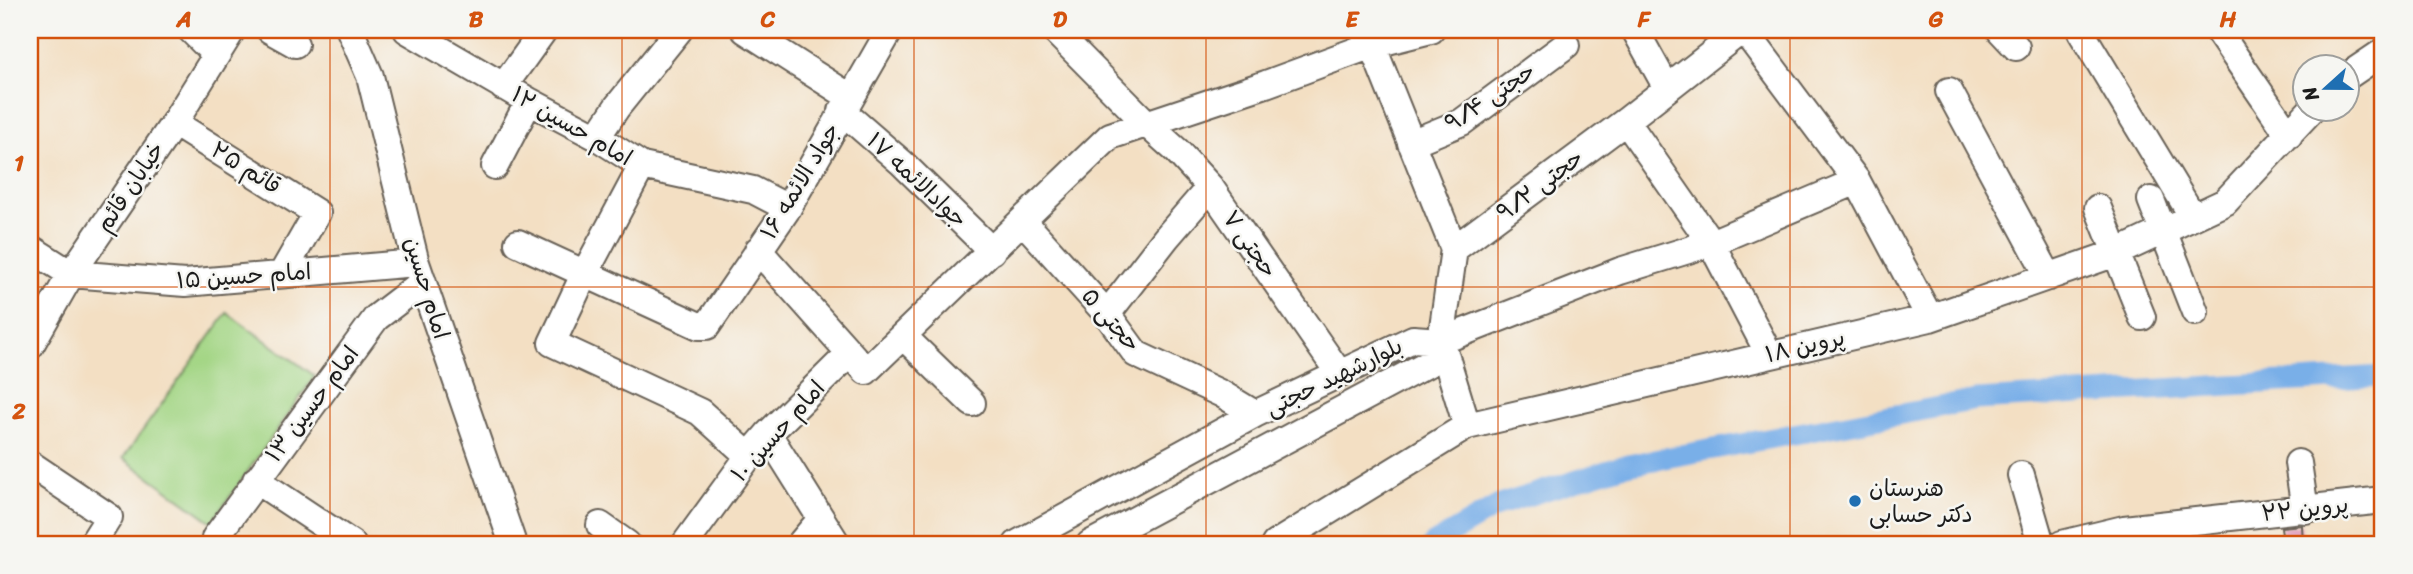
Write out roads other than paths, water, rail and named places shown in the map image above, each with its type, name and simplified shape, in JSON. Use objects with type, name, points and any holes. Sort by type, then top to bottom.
[{"type":"street","points":[[191,30],[216,55]]},
{"type":"street","name":"خیابان قائم","points":[[30,346],[71,274],[174,122],[232,30]]},
{"type":"street","points":[[270,30],[295,44]]},
{"type":"street","name":"امام حسین","points":[[350,30],[370,76],[420,273],[513,544]]},
{"type":"street","points":[[364,30],[370,76]]},
{"type":"street","name":"امام حسین ۱۲","points":[[407,30],[503,87],[597,137],[642,166],[753,190],[788,208]]},
{"type":"street","points":[[503,87],[544,30]]},
{"type":"street","points":[[597,137],[617,107],[679,30]]},
{"type":"street","name":"جوادالائمه ۱۷","points":[[745,30],[846,104],[992,251]]},
{"type":"street","name":"جواد الائمه ۱۶","points":[[584,275],[704,328],[788,208],[890,30]]},
{"type":"street","name":"حجتی ۷","points":[[1054,30],[1210,187],[1339,373]]},
{"type":"street","points":[[758,250],[866,371],[1110,136],[1266,84],[1371,37],[1431,30]]},
{"type":"street","points":[[1635,30],[1667,88]]},
{"type":"street","points":[[1743,30],[1857,181],[1930,318]]},
{"type":"street","name":"حجتی ۹/۲","points":[[1454,249],[1743,30]]},
{"type":"street","points":[[2217,30],[2289,135]]},
{"type":"street","points":[[2081,32],[2193,217]]},
{"type":"street","points":[[1371,37],[1454,249],[1441,341],[1467,426]]},
{"type":"street","name":"حجتی ۹/۴","points":[[1411,143],[1462,122],[1566,45]]},
{"type":"street","points":[[2360,68],[2383,52]]},
{"type":"street","points":[[1950,91],[2049,276]]},
{"type":"street","points":[[495,166],[529,101]]},
{"type":"street","points":[[1626,121],[1711,243],[1769,354]]},
{"type":"street","name":"قائم ۲۵","points":[[174,122],[317,213],[282,274]]},
{"type":"street","name":"پروین ۱۸","points":[[1275,544],[1467,426],[1930,318],[2116,253],[2225,202],[2301,122]]},
{"type":"street","points":[[642,166],[552,342],[700,412],[749,456]]},
{"type":"street","points":[[1441,341],[1620,271],[1711,243],[1857,181]]},
{"type":"street","points":[[1107,314],[1210,187]]},
{"type":"street","points":[[2151,200],[2195,312]]},
{"type":"street","points":[[2098,208],[2142,317]]},
{"type":"street","name":"حجتی ۵","points":[[1023,221],[1107,314],[1136,354],[1222,394],[1255,415]]},
{"type":"street","points":[[517,243],[584,275]]},
{"type":"street","points":[[30,248],[71,274]]},
{"type":"street","name":"امام حسین ۱۵","points":[[71,274],[185,283],[282,274],[420,273]]},
{"type":"street","name":"امام حسین ۱۳","points":[[219,541],[256,480],[376,318],[420,273]]},
{"type":"street","points":[[903,336],[972,403]]},
{"type":"street","name":"بلوارشهید حجتی","points":[[1017,544],[1255,415],[1339,373],[1413,339],[1441,341],[1432,362],[1092,544]]},
{"type":"street","name":"۱۰ امام حسین","points":[[685,544],[749,456],[849,354]]},
{"type":"street","points":[[768,434],[837,544]]},
{"type":"street","points":[[2298,463],[2305,510]]},
{"type":"street","points":[[30,464],[109,517],[92,544]]},
{"type":"street","points":[[2021,475],[2041,544]]},
{"type":"street","points":[[256,480],[352,544]]},
{"type":"street","name":"پروین ۲۲","points":[[2062,544],[2124,529],[2141,535],[2383,500]]},
{"type":"street","points":[[800,544],[821,519]]},
{"type":"street","points":[[600,525],[627,544]]},
{"type":"waterway","points":[[1433,544],[1499,505],[1622,466],[1977,400],[2383,376]]},
{"type":"place","name":"هنرستان دکتر حسابی","points":[[1855,501]]}]
